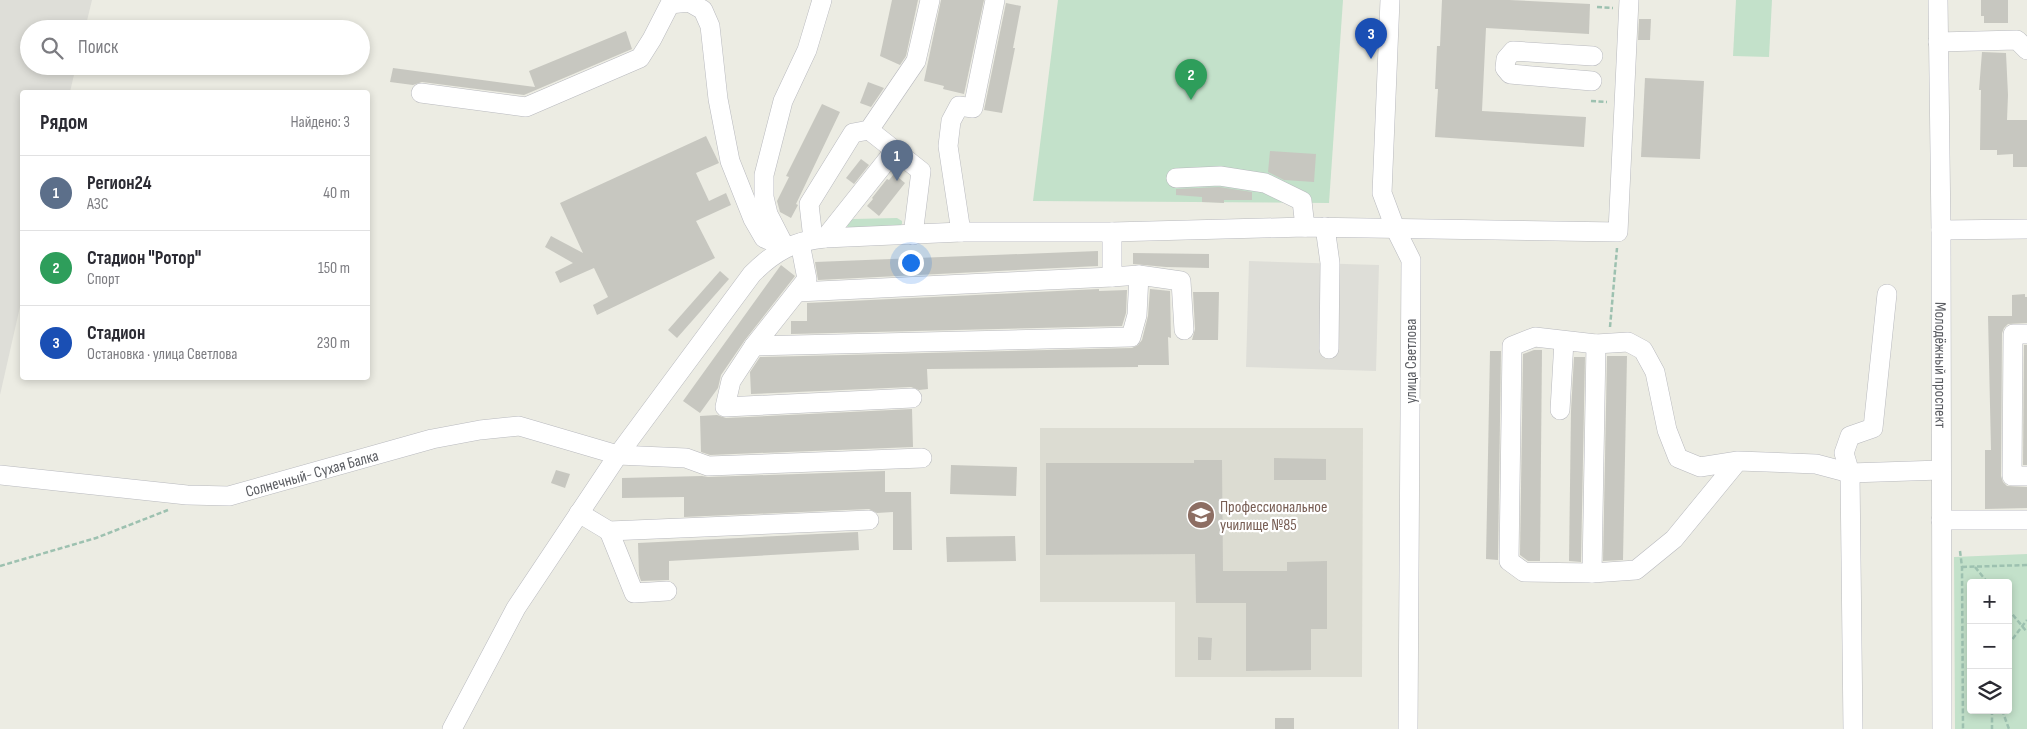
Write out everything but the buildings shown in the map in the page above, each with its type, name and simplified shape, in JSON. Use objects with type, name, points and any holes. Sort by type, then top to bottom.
[{"type":"street","points":[[806,242],[768,214],[764,197],[764,175],[783,100],[807,50],[822,0]]},
{"type":"street","points":[[912,398],[725,407],[731,381],[754,346],[806,279],[809,204],[853,133],[869,130],[916,61],[930,0]]},
{"type":"street","points":[[961,232],[948,146],[951,121],[959,106],[973,108],[995,0]]},
{"type":"street","name":"улица Светлова","points":[[1390,0],[1382,193],[1395,228],[1411,260],[1408,729]]},
{"type":"street","points":[[421,93],[526,107],[640,58],[652,40],[670,4],[689,2],[703,10],[710,26],[718,99],[730,161],[764,238],[806,242],[961,232],[1112,232],[1306,227],[1618,232],[1629,0]]},
{"type":"street","name":"Молодёжный проспект","points":[[1938,0],[1941,230],[1942,729]]},
{"type":"street","points":[[1938,42],[2017,40],[2027,50]]},
{"type":"street","points":[[1592,81],[1510,74],[1505,68],[1506,59],[1514,51],[1593,56]]},
{"type":"street","points":[[869,130],[921,171],[913,234]]},
{"type":"street","points":[[452,729],[516,608],[618,455],[752,274],[766,260],[806,242],[895,150]]},
{"type":"street","points":[[1176,178],[1220,176],[1265,183],[1302,201],[1306,227]]},
{"type":"street","points":[[1325,227],[1330,263],[1329,349]]},
{"type":"street","points":[[1941,230],[2027,229]]},
{"type":"street","points":[[1112,232],[1112,278]]},
{"type":"street","points":[[797,292],[1112,278],[1139,275],[1181,281],[1184,330]]},
{"type":"street","points":[[754,346],[1131,337],[1137,315],[1139,275]]},
{"type":"street","points":[[1853,729],[1850,473],[1844,453],[1850,436],[1873,428],[1887,294]]},
{"type":"street","points":[[2027,334],[2013,334],[2012,476],[2027,476]]},
{"type":"street","points":[[1738,462],[1674,539],[1636,570],[1592,573],[1524,572],[1510,561],[1512,346],[1535,337],[1602,344],[1628,342],[1643,350],[1655,372],[1667,430],[1678,458],[1700,467],[1738,462],[1816,464],[1850,473],[1941,470]]},
{"type":"street","points":[[1560,410],[1564,341]]},
{"type":"street","points":[[1592,573],[1602,344]]},
{"type":"street","name":"Солнечный- Сухая Балка","points":[[0,475],[186,495],[229,496],[432,439],[480,430],[519,426],[618,455],[686,458],[708,466],[922,458]]},
{"type":"street","points":[[579,513],[609,531],[869,520]]},
{"type":"street","points":[[1942,520],[2027,520]]},
{"type":"street","points":[[609,531],[634,593],[667,591]]},
{"type":"path","points":[[1602,344],[1618,232]]},
{"type":"path","points":[[0,566],[96,538],[165,512],[186,495]]},
{"type":"path","points":[[1959,547],[1962,567],[1963,729]]},
{"type":"path","points":[[1962,567],[2027,565]]},
{"type":"path","points":[[1975,567],[1985,579]]},
{"type":"path","points":[[2012,614],[2027,632]]},
{"type":"path","points":[[2012,640],[2027,620]]},
{"type":"path","points":[[1992,714],[1992,729]]},
{"type":"path","points":[[2003,714],[2009,729]]},
{"type":"shaded area","points":[[0,0],[92,0],[87,20],[20,20],[20,75],[74,75],[70,90],[20,90],[20,307],[0,395]]},
{"type":"shaded area","points":[[1249,261],[1379,265],[1376,371],[1246,367]]},
{"type":"shaded area","name":"Профессиональное училище №85","points":[[1040,428],[1363,428],[1362,677],[1175,677],[1175,602],[1040,602]]},
{"type":"green space","points":[[1058,0],[1343,0],[1329,203],[1033,201]]},
{"type":"green space","points":[[1736,0],[1772,0],[1769,57],[1733,56]]},
{"type":"green space","points":[[897,218],[902,221],[902,224],[899,226],[847,228],[848,222],[853,219]]},
{"type":"green space","points":[[2027,554],[2027,729],[1955,729],[1954,557]]},
{"type":"place","name":"Стадион","points":[[1371,59]]},
{"type":"place","name":"Стадион \"Ротор\"","points":[[1191,100]]},
{"type":"place","name":"Регион24","points":[[897,181]]},
{"type":"place","name":"Профессиональное училище №85","points":[[1201,515]]}]
